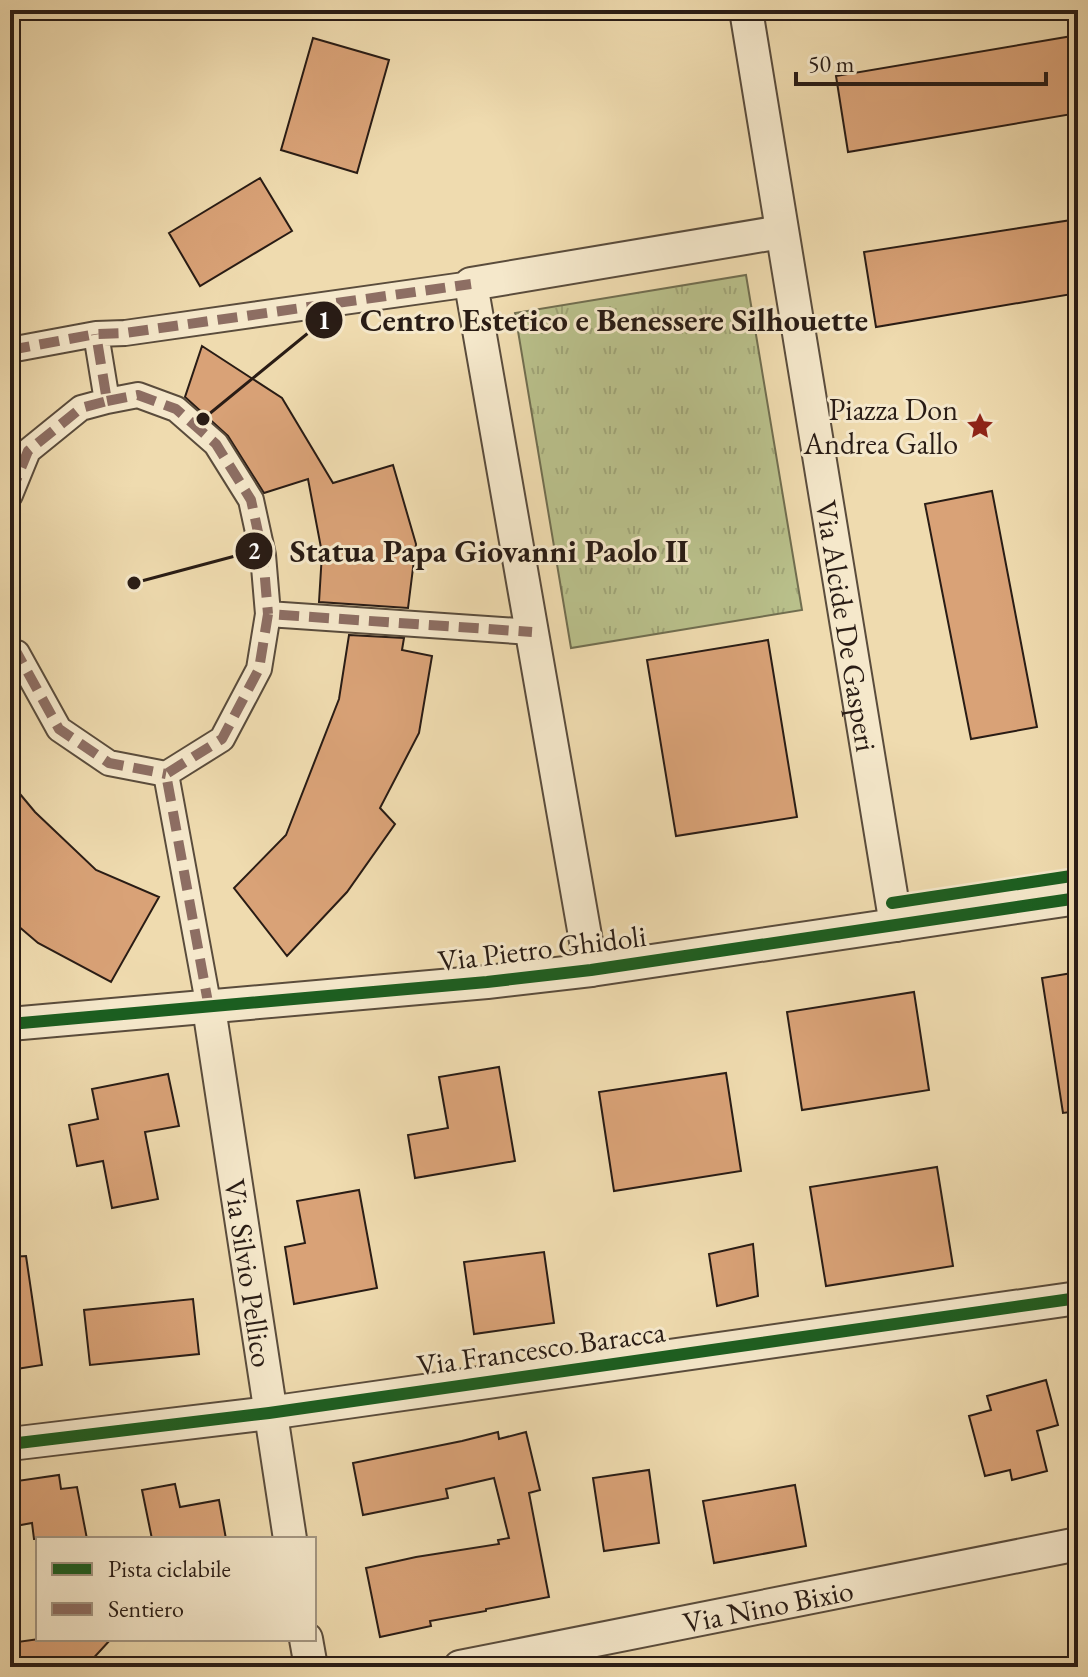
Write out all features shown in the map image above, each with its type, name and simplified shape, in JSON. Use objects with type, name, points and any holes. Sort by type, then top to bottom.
[{"type":"street","name":"Via Alcide De Gasperi","points":[[746,10],[896,925]]},
{"type":"street","points":[[10,350],[96,334],[125,333],[471,284],[781,232]]},
{"type":"street","points":[[471,284],[591,970]]},
{"type":"street","points":[[96,334],[107,401]]},
{"type":"street","points":[[10,495],[28,451],[81,408],[138,395],[176,409],[216,444],[251,500],[263,555],[268,614],[259,669],[222,739],[166,774],[109,763],[59,729],[12,647]]},
{"type":"street","points":[[268,614],[532,632]]},
{"type":"street","points":[[166,774],[209,1008]]},
{"type":"street","name":"Via Pietro Ghidoli","points":[[10,1024],[209,1008],[591,970],[1078,898]]},
{"type":"street","name":"Via Silvio Pellico","points":[[209,1008],[290,1537]]},
{"type":"street","name":"Via Francesco Baracca","points":[[10,1444],[269,1413],[1078,1298]]},
{"type":"street","name":"Via Nino Bixio","points":[[460,1667],[1078,1544]]},
{"type":"street","points":[[306,1641],[311,1667]]},
{"type":"green space","points":[[746,275],[802,610],[571,648],[515,313]]},
{"type":"building","points":[[1078,35],[1078,113],[848,152],[836,76]]},
{"type":"building","points":[[313,38],[389,60],[357,173],[281,150]]},
{"type":"building","points":[[260,178],[292,231],[200,286],[169,233]]},
{"type":"building","points":[[1078,219],[1078,293],[876,327],[864,252]]},
{"type":"building","points":[[202,346],[282,398],[333,483],[393,465],[416,544],[408,608],[319,602],[322,553],[308,479],[264,493],[228,436],[185,397]]},
{"type":"building","points":[[992,491],[1037,727],[971,739],[925,504]]},
{"type":"building","points":[[349,635],[404,638],[402,650],[432,656],[419,733],[380,808],[395,824],[347,892],[287,956],[234,888],[286,835],[339,699]]},
{"type":"building","points":[[768,640],[797,817],[676,836],[647,660]]},
{"type":"building","points":[[10,782],[35,812],[96,870],[159,897],[111,982],[38,943],[10,919]]},
{"type":"building","points":[[1078,972],[1078,1111],[1063,1113],[1042,978]]},
{"type":"building","points":[[914,992],[929,1090],[802,1110],[787,1012]]},
{"type":"building","points":[[499,1067],[515,1161],[415,1178],[408,1135],[448,1128],[439,1077]]},
{"type":"building","points":[[726,1073],[741,1171],[614,1191],[599,1092]]},
{"type":"building","points":[[168,1074],[179,1126],[145,1132],[158,1199],[112,1208],[103,1161],[77,1166],[69,1125],[98,1119],[92,1089]]},
{"type":"building","points":[[937,1167],[953,1266],[826,1286],[810,1187]]},
{"type":"building","points":[[359,1190],[377,1288],[294,1304],[285,1247],[305,1243],[297,1201]]},
{"type":"building","points":[[753,1244],[758,1296],[717,1306],[709,1254]]},
{"type":"building","points":[[544,1252],[554,1323],[474,1334],[464,1262]]},
{"type":"building","points":[[26,1256],[42,1365],[10,1370],[10,1257]]},
{"type":"building","points":[[193,1299],[199,1354],[90,1365],[84,1310]]},
{"type":"building","points":[[1046,1380],[1058,1425],[1037,1431],[1047,1471],[1012,1480],[1010,1470],[985,1476],[969,1416],[991,1410],[987,1396]]},
{"type":"building","points":[[498,1432],[499,1439],[526,1432],[540,1490],[529,1493],[549,1597],[430,1621],[431,1626],[380,1637],[366,1568],[499,1544],[498,1540],[509,1538],[494,1478],[446,1489],[448,1498],[363,1515],[353,1463]]},
{"type":"building","points":[[649,1470],[659,1543],[604,1551],[593,1478]]},
{"type":"building","points":[[59,1475],[61,1489],[77,1487],[87,1537],[34,1539],[32,1523],[10,1527],[10,1482]]},
{"type":"building","points":[[175,1484],[180,1507],[219,1500],[226,1537],[152,1537],[142,1490]]},
{"type":"building","points":[[795,1485],[806,1546],[714,1563],[703,1501]]},
{"type":"building","points":[[36,1639],[109,1641],[89,1663],[68,1667],[10,1667],[10,1643]]},
{"type":"marked path","points":[[10,350],[96,334],[125,333],[471,284]]},
{"type":"marked path","points":[[10,495],[28,451],[81,408],[107,401],[96,334]]},
{"type":"marked path","points":[[107,401],[138,395],[176,409],[216,444],[251,500],[263,555],[268,614]]},
{"type":"marked path","points":[[209,1008],[166,774],[222,739],[259,669],[268,614],[532,632]]},
{"type":"marked path","points":[[10,630],[17,653]]},
{"type":"marked path","points":[[10,657],[17,653],[59,729],[109,763],[166,774]]},
{"type":"cycle path","points":[[892,903],[1078,875]]},
{"type":"cycle path","points":[[10,1024],[591,970],[1078,898]]},
{"type":"cycle path","points":[[10,1444],[269,1413],[1078,1298]]},
{"type":"place","name":"Centro Estetico e Benessere Silhouette","points":[[203,419]]},
{"type":"place","name":"Piazza Don Andrea Gallo","points":[[980,426]]},
{"type":"place","name":"Statua Papa Giovanni Paolo II","points":[[134,583]]}]
